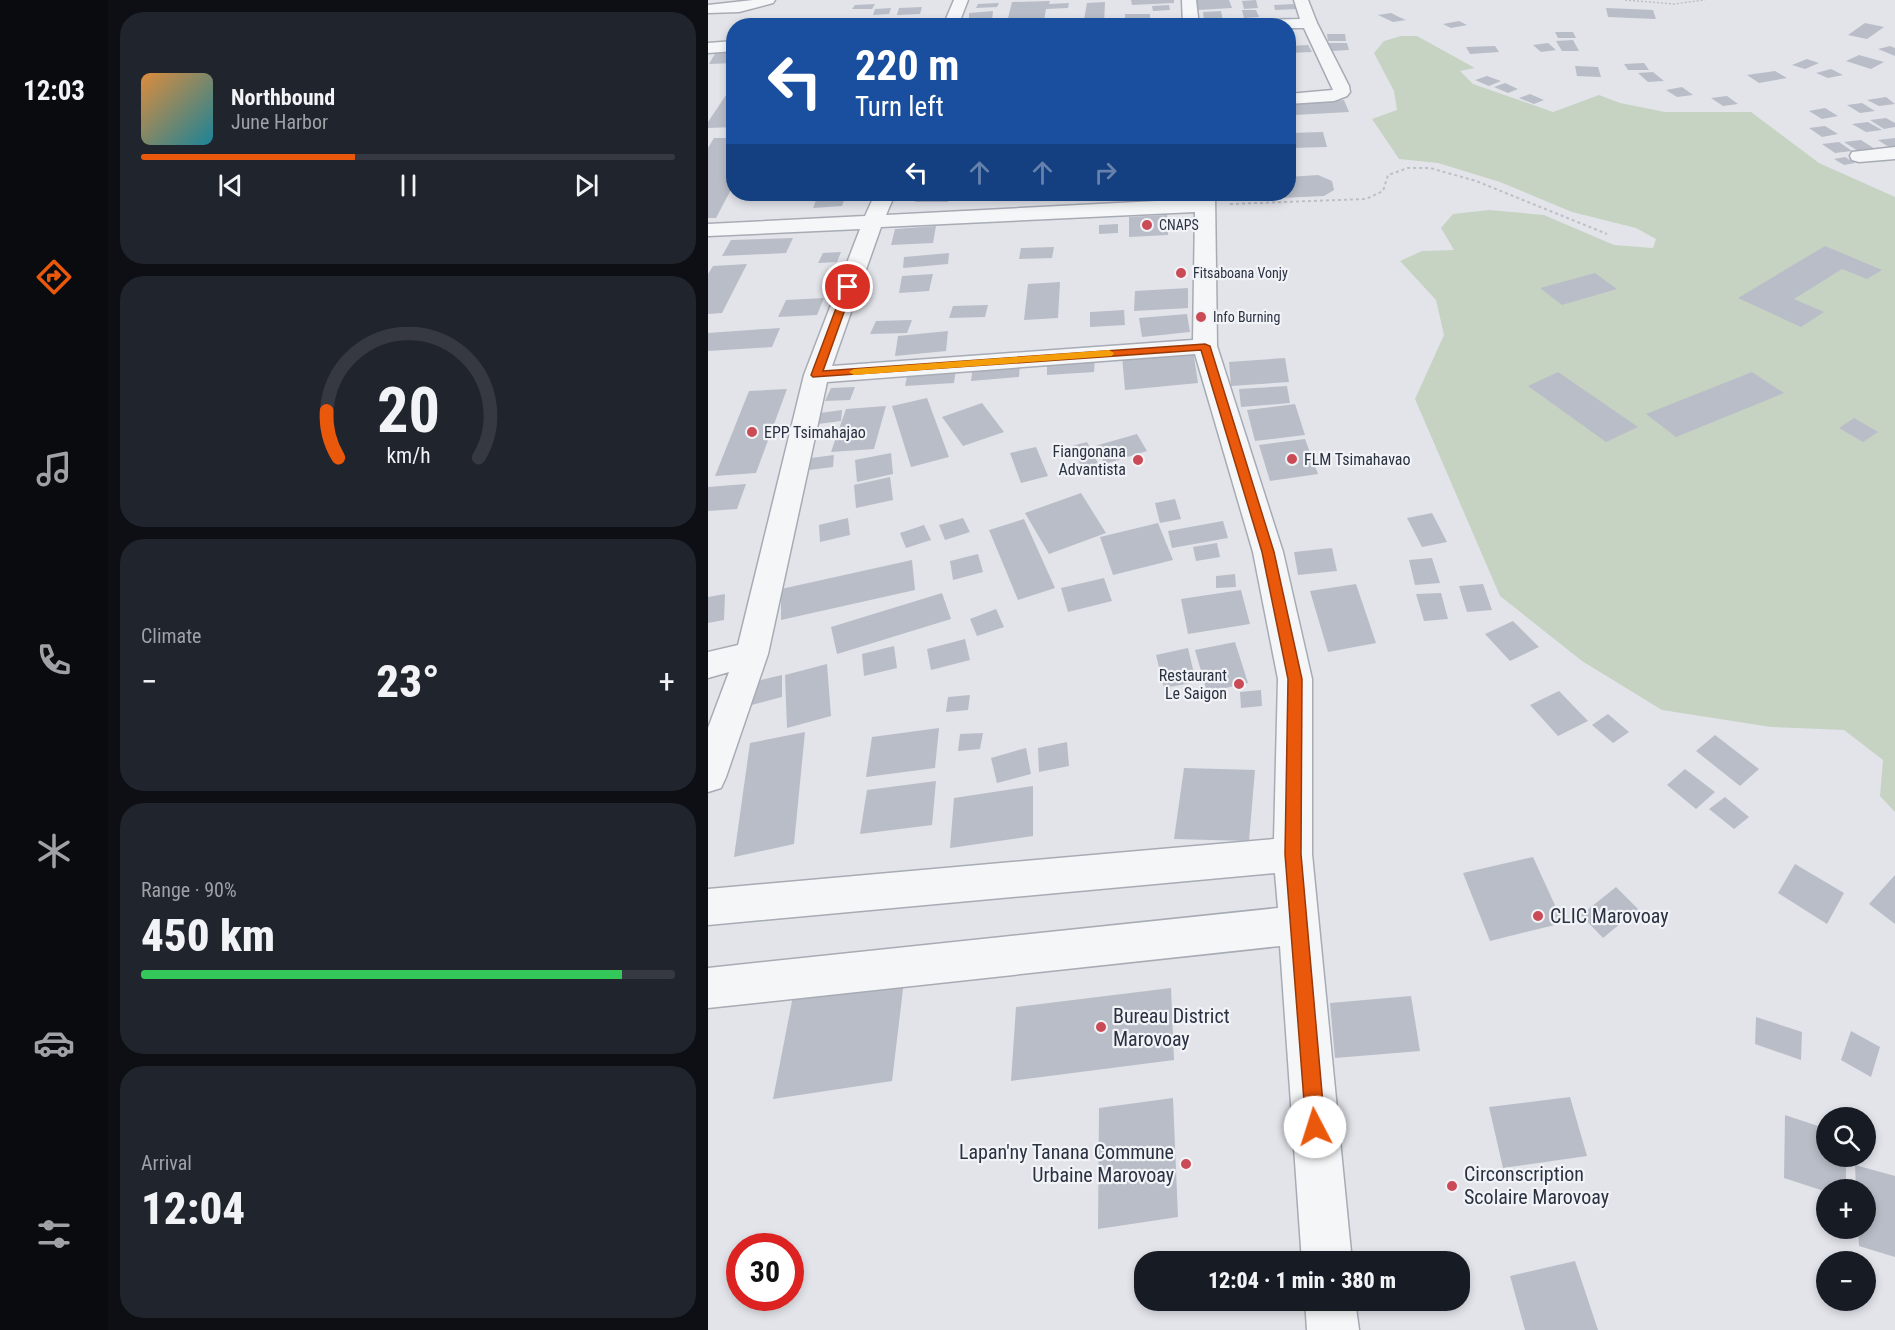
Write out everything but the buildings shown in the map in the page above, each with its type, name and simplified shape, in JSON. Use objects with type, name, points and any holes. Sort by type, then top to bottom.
[{"type":"street","points":[[708,9],[747,6],[768,0]]},
{"type":"street","points":[[953,18],[961,0]]},
{"type":"street","points":[[1189,0],[1190,18]]},
{"type":"street","points":[[1296,98],[1334,96],[1341,92],[1341,86],[1309,23],[1301,0]]},
{"type":"street","points":[[1296,23],[1309,23]]},
{"type":"street","points":[[708,48],[726,47]]},
{"type":"street","points":[[1859,156],[1895,153]]},
{"type":"street","points":[[708,777],[752,654],[816,375],[882,201]]},
{"type":"street","points":[[708,230],[1175,201]]},
{"type":"street","points":[[1205,201],[1205,346],[1268,552],[1295,679],[1293,854],[1297,925],[1326,1251]]},
{"type":"street","points":[[816,375],[1205,346]]},
{"type":"street","points":[[708,665],[752,654]]},
{"type":"street","points":[[708,907],[1293,854]]},
{"type":"street","points":[[708,988],[1297,925]]},
{"type":"street","points":[[1331,1311],[1333,1330]]},
{"type":"path","points":[[1625,0],[1674,4],[1705,0]]},
{"type":"path","points":[[1296,199],[1366,199],[1383,191],[1388,175],[1408,168],[1430,168],[1476,181],[1607,234]]},
{"type":"green space","points":[[1401,36],[1417,36],[1475,68],[1460,71],[1473,84],[1553,112],[1599,95],[1620,103],[1665,112],[1751,112],[1819,163],[1895,197],[1895,812],[1880,796],[1883,760],[1844,730],[1771,727],[1662,710],[1582,661],[1500,596],[1415,399],[1444,335],[1436,300],[1400,261],[1422,251],[1454,250],[1441,228],[1453,214],[1489,210],[1544,215],[1614,245],[1653,248],[1656,239],[1636,228],[1572,212],[1500,182],[1438,163],[1399,159],[1372,119],[1397,110],[1394,91],[1374,53],[1384,41]]},
{"type":"slow traffic","points":[[854,372],[1109,353]]},
{"type":"place","name":"CNAPS","points":[[1147,225]]},
{"type":"place","name":"Fitsaboana Vonjy","points":[[1181,273]]},
{"type":"place","name":"Info Burning","points":[[1201,317]]},
{"type":"place","name":"EPP Tsimahajao","points":[[752,432]]},
{"type":"place","name":"FLM Tsimahavao","points":[[1292,459]]},
{"type":"place","name":"Fiangonana Advantista","points":[[1138,460]]},
{"type":"place","name":"Restaurant Le Saigon","points":[[1239,684]]},
{"type":"place","name":"CLIC Marovoay","points":[[1538,916]]},
{"type":"place","name":"Bureau District Marovoay","points":[[1101,1027]]},
{"type":"place","name":"Lapan'ny Tanana Commune Urbaine Marovoay","points":[[1186,1164]]},
{"type":"place","name":"Circonscription Scolaire Marovoay","points":[[1452,1186]]},
{"type":"route","points":[[848,287],[816,375],[1205,346],[1268,552],[1295,679],[1293,854],[1315,1127]]}]
